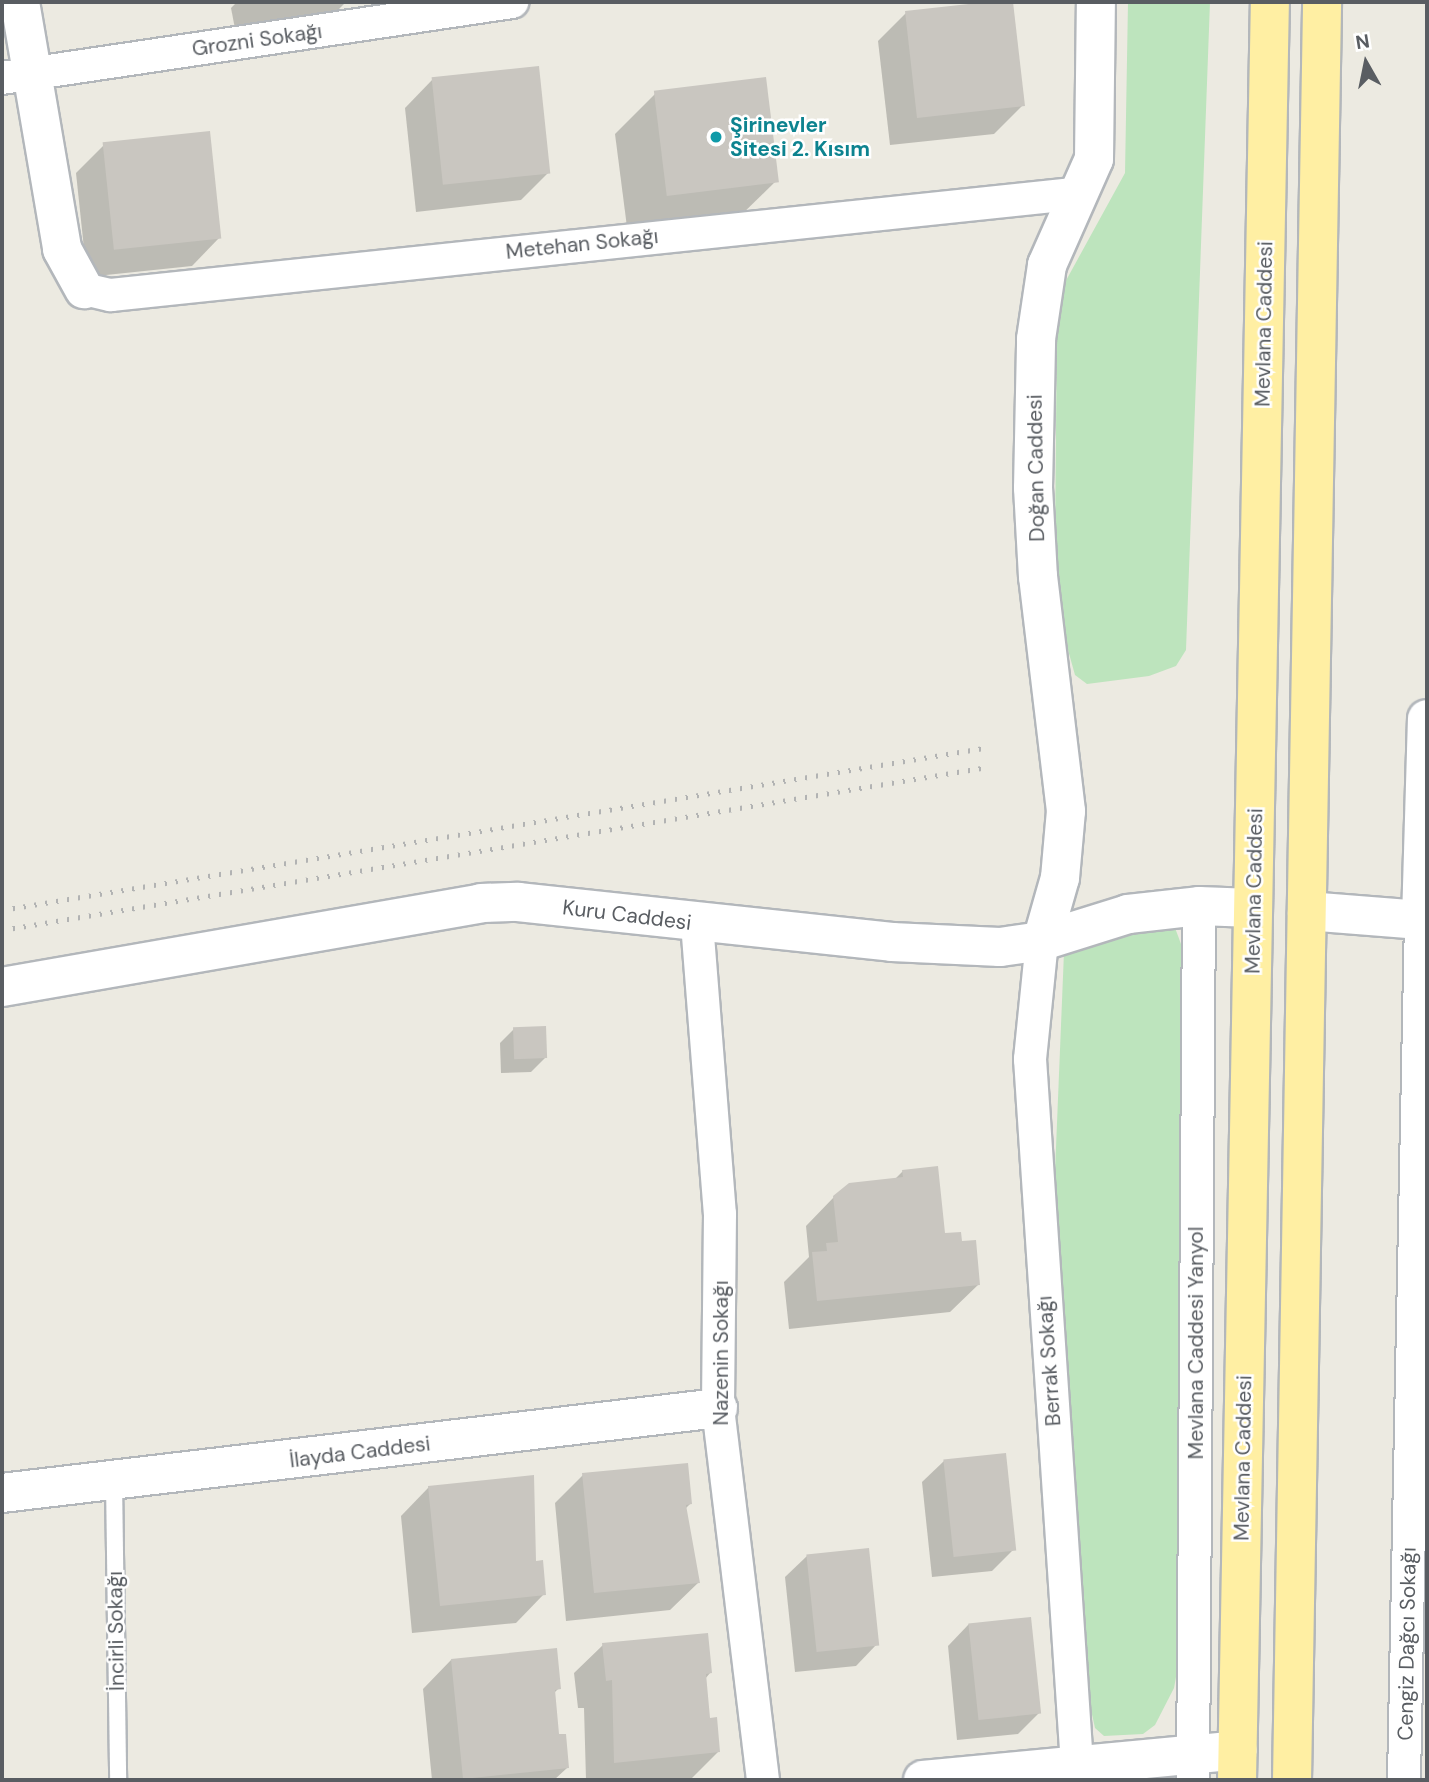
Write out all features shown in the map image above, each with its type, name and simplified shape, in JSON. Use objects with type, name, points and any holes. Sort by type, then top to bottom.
[{"type":"main road","name":"Mevlana Caddesi","points":[[1238,1765],[1270,2]]},
{"type":"main road","points":[[1292,1780],[1322,2]]},
{"type":"street","points":[[20,2],[17,75],[62,249],[84,289]]},
{"type":"street","name":"Grozni Sokağı","points":[[17,75],[512,2]]},
{"type":"street","name":"Doğan Caddesi","points":[[1042,941],[1060,878],[1066,810],[1038,564],[1033,488],[1036,339],[1047,265],[1081,194],[1094,159],[1096,2]]},
{"type":"street","name":"Metehan Sokağı","points":[[84,289],[111,295],[1081,194]]},
{"type":"street","points":[[1307,911],[1424,922],[1427,719]]},
{"type":"street","name":"Kuru Caddesi","points":[[2,987],[481,903],[518,902],[697,923],[962,946],[1042,941],[1128,914],[1199,906],[1253,908]]},
{"type":"street","name":"Mevlana Caddesi Yanyol","points":[[1194,1767],[1199,906]]},
{"type":"street","name":"Cengiz Dağcı Sokağı","points":[[1404,1780],[1424,922]]},
{"type":"street","name":"Nazenin Sokağı","points":[[697,923],[720,1214],[718,1408],[763,1780]]},
{"type":"street","name":"Berrak Sokağı","points":[[1042,941],[1030,1059],[1032,1119],[1079,1772]]},
{"type":"street","name":"İlayda Caddesi","points":[[2,1493],[718,1408]]},
{"type":"street","points":[[923,1780],[1238,1765]]},
{"type":"lane","name":"İncirli Sokağı","points":[[114,1481],[118,1780]]},
{"type":"green space","points":[[1128,2],[1210,2],[1186,650],[1176,666],[1149,676],[1087,684],[1075,675],[1068,650],[1055,549],[1057,316],[1063,286],[1125,173]]},
{"type":"green space","points":[[1174,925],[1181,944],[1184,1590],[1181,1650],[1174,1688],[1155,1725],[1143,1734],[1104,1736],[1095,1728],[1091,1710],[1069,1472],[1055,1172],[1064,952],[1102,936]]},
{"type":"building","points":[[987,2],[1013,2],[1025,106],[917,118],[905,11]]},
{"type":"building","points":[[539,66],[550,173],[443,185],[432,77]]},
{"type":"building","name":"Şirinevler Sitesi 2. Kısım","points":[[766,77],[779,182],[667,196],[654,91]]},
{"type":"building","points":[[210,131],[221,238],[114,250],[103,142]]},
{"type":"building","points":[[546,1026],[547,1058],[514,1059],[513,1027]]},
{"type":"building","points":[[938,1166],[945,1233],[961,1232],[962,1241],[976,1240],[980,1285],[817,1301],[812,1252],[827,1251],[826,1243],[838,1242],[833,1196],[849,1183],[903,1177],[902,1170]]},
{"type":"building","points":[[1006,1453],[1016,1550],[954,1557],[943,1460]]},
{"type":"building","points":[[688,1463],[692,1504],[686,1505],[700,1583],[594,1593],[582,1473]]},
{"type":"building","points":[[534,1475],[536,1561],[543,1560],[546,1595],[440,1606],[428,1486]]},
{"type":"building","points":[[869,1548],[879,1645],[817,1652],[806,1555]]},
{"type":"building","points":[[1031,1617],[1041,1713],[978,1720],[968,1624]]},
{"type":"building","points":[[708,1633],[712,1673],[706,1674],[710,1718],[717,1717],[720,1752],[614,1763],[612,1680],[606,1681],[602,1643]]},
{"type":"building","points":[[557,1648],[561,1689],[555,1690],[559,1734],[566,1734],[569,1768],[463,1779],[451,1659]]},
{"type":"railway","points":[[2,910],[984,748]]},
{"type":"railway","points":[[2,930],[988,767]]},
{"type":"place","name":"Şirinevler Sitesi 2. Kısım","points":[[716,137]]}]
